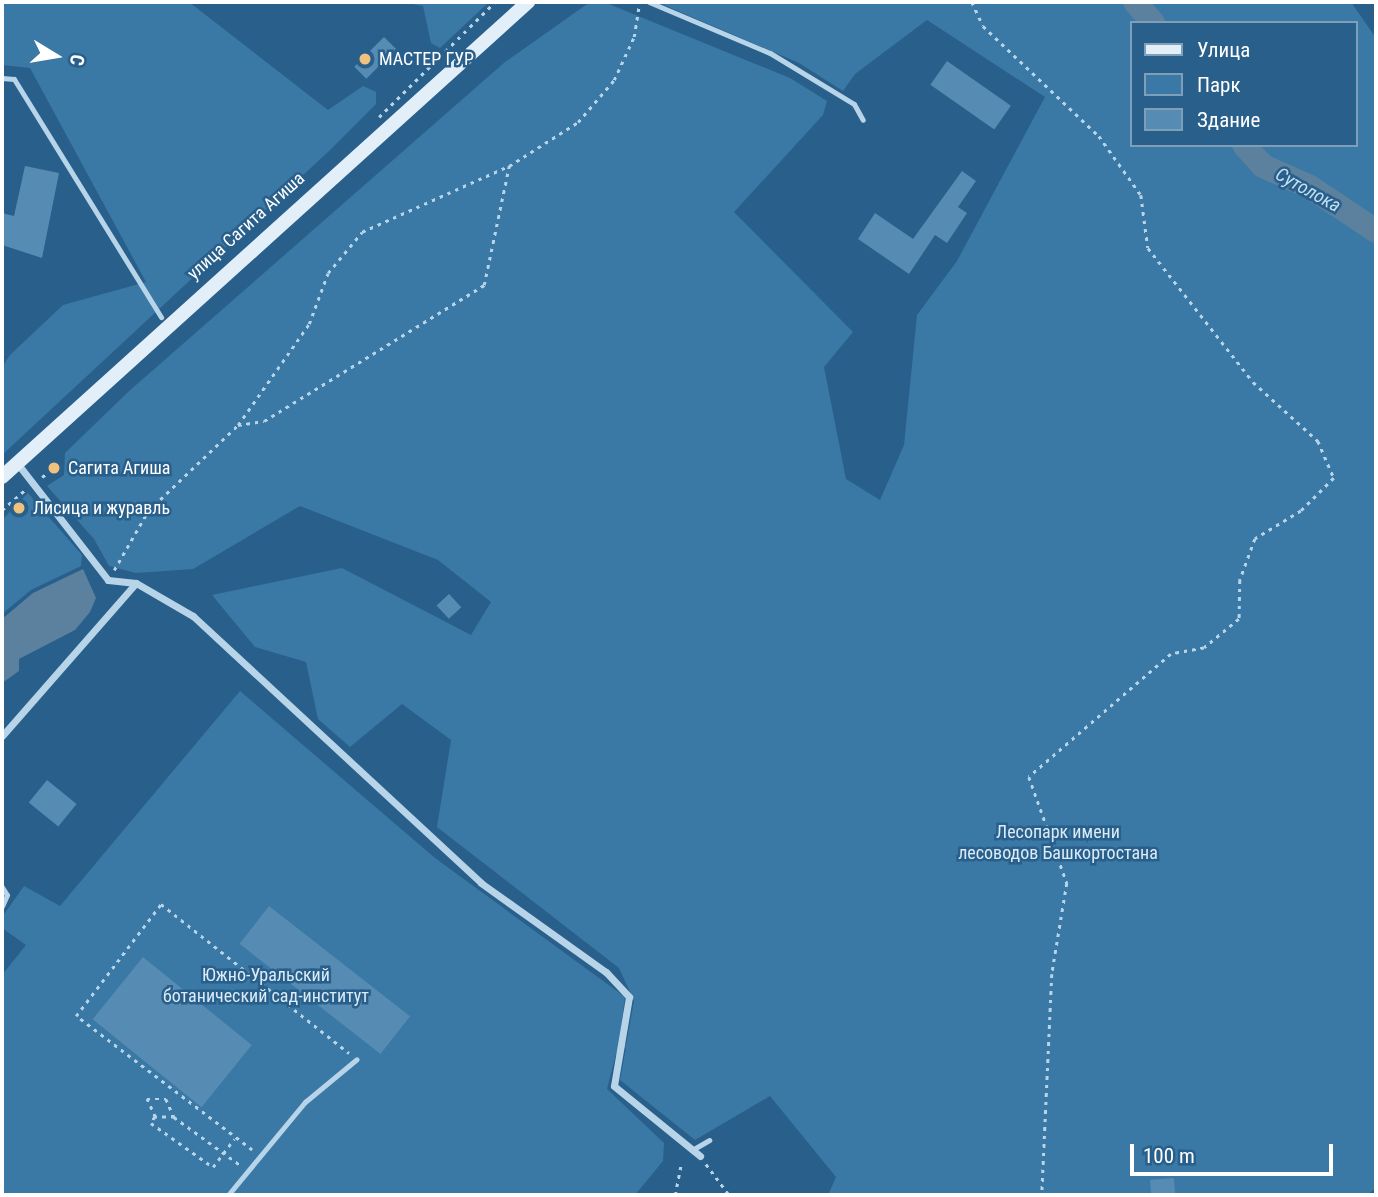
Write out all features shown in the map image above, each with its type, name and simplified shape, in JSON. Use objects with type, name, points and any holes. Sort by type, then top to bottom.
[{"type":"main road","name":"улица Сагита Агиша","points":[[2,477],[524,4]]},
{"type":"street","points":[[17,462],[108,580],[136,583],[193,616],[481,883],[606,972],[629,997],[614,1086],[700,1156]]},
{"type":"street","points":[[2,736],[136,583]]},
{"type":"lane","points":[[649,2],[771,53],[854,104],[863,120]]},
{"type":"lane","points":[[2,78],[14,79],[161,317]]},
{"type":"lane","points":[[2,887],[7,895],[2,906]]},
{"type":"lane","points":[[228,1195],[305,1102],[357,1059]]},
{"type":"lane","points":[[692,1150],[709,1140]]},
{"type":"path","points":[[108,580],[148,512],[238,425],[309,324],[328,273],[362,232],[509,166],[578,122],[614,80],[634,37],[639,2]]},
{"type":"path","points":[[972,2],[983,26],[1099,136],[1141,195],[1148,248],[1252,383],[1318,441],[1334,478],[1301,511],[1255,539],[1240,580],[1239,619],[1205,648],[1171,654],[1029,776],[1066,883],[1052,974],[1042,1195]]},
{"type":"path","points":[[238,425],[264,421],[484,285],[509,166]]},
{"type":"path","points":[[260,1156],[76,1016],[162,904],[357,1059]]},
{"type":"path","points":[[166,1099],[172,1089]]},
{"type":"path","points":[[155,1117],[147,1099],[166,1099]]},
{"type":"path","points":[[166,1099],[174,1117],[248,1171]]},
{"type":"path","points":[[155,1117],[151,1123],[213,1167],[235,1137]]},
{"type":"path","points":[[155,1117],[174,1117]]},
{"type":"path","points":[[700,1156],[729,1195]]},
{"type":"path","points":[[675,1195],[681,1163]]},
{"type":"green space","points":[[2,2],[189,2],[328,110],[363,86],[376,92],[376,104],[328,152],[2,455],[2,367],[10,355],[63,305],[146,282],[30,68],[2,65]]},
{"type":"green space","points":[[401,2],[489,2],[440,48],[431,43],[423,6]]},
{"type":"green space","points":[[590,2],[604,2],[790,78],[827,101],[823,115],[734,212],[853,332],[824,367],[846,479],[880,500],[904,445],[917,315],[957,261],[1045,97],[927,20],[855,74],[843,91],[799,63],[657,2],[1351,2],[1376,38],[1376,1188],[1367,1195],[828,1195],[836,1177],[770,1096],[695,1140],[620,1080],[626,1047],[616,1054],[607,1089],[664,1143],[663,1161],[635,1195],[2,1195],[2,975],[26,945],[2,928],[2,917],[24,886],[60,906],[240,691],[435,858],[625,997],[618,1050],[626,1045],[634,1001],[619,968],[437,827],[451,740],[402,704],[350,747],[318,719],[306,662],[255,647],[212,595],[342,568],[471,635],[491,602],[438,560],[300,506],[193,569],[136,573],[109,566],[94,539],[47,486],[64,475],[65,453],[128,392],[505,62]]},
{"type":"green space","points":[[28,493],[82,555],[81,566],[31,590],[2,614],[2,520]]},
{"type":"shaded area","points":[[83,569],[96,598],[90,612],[75,630],[19,659],[19,671],[2,683],[2,619],[33,593]]},
{"type":"building","points":[[384,37],[396,49],[366,79],[354,67]]},
{"type":"building","points":[[947,61],[1011,106],[994,129],[930,85]]},
{"type":"building","points":[[25,166],[59,173],[42,258],[2,245],[2,213],[14,216]]},
{"type":"building","points":[[962,171],[976,181],[958,207],[967,213],[947,243],[935,235],[909,274],[858,239],[875,213],[913,239]]},
{"type":"building","points":[[449,594],[461,607],[449,619],[437,606]]},
{"type":"building","points":[[47,780],[77,804],[58,826],[29,803]]},
{"type":"building","points":[[269,906],[410,1016],[381,1054],[239,944]]},
{"type":"building","points":[[143,957],[252,1045],[201,1107],[93,1019]]},
{"type":"building","points":[[1174,1178],[1175,1194],[1151,1195],[1150,1180]]},
{"type":"waterway","name":"Сутолока","points":[[1135,2],[1151,21]]},
{"type":"waterway","name":"Сутолока","points":[[1246,147],[1263,166],[1310,187],[1376,231]]},
{"type":"place","name":"МАСТЕР ГУР","points":[[365,59]]},
{"type":"place","name":"Сагита Агиша","points":[[54,468]]},
{"type":"place","name":"Лисица и журавль","points":[[19,508]]},
{"type":"park label","name":"Лесопарк имени лесоводов Башкортостана","points":[[1058,843]]},
{"type":"park label","name":"Южно-Уральский ботанический сад-институт","points":[[266,986]]}]
